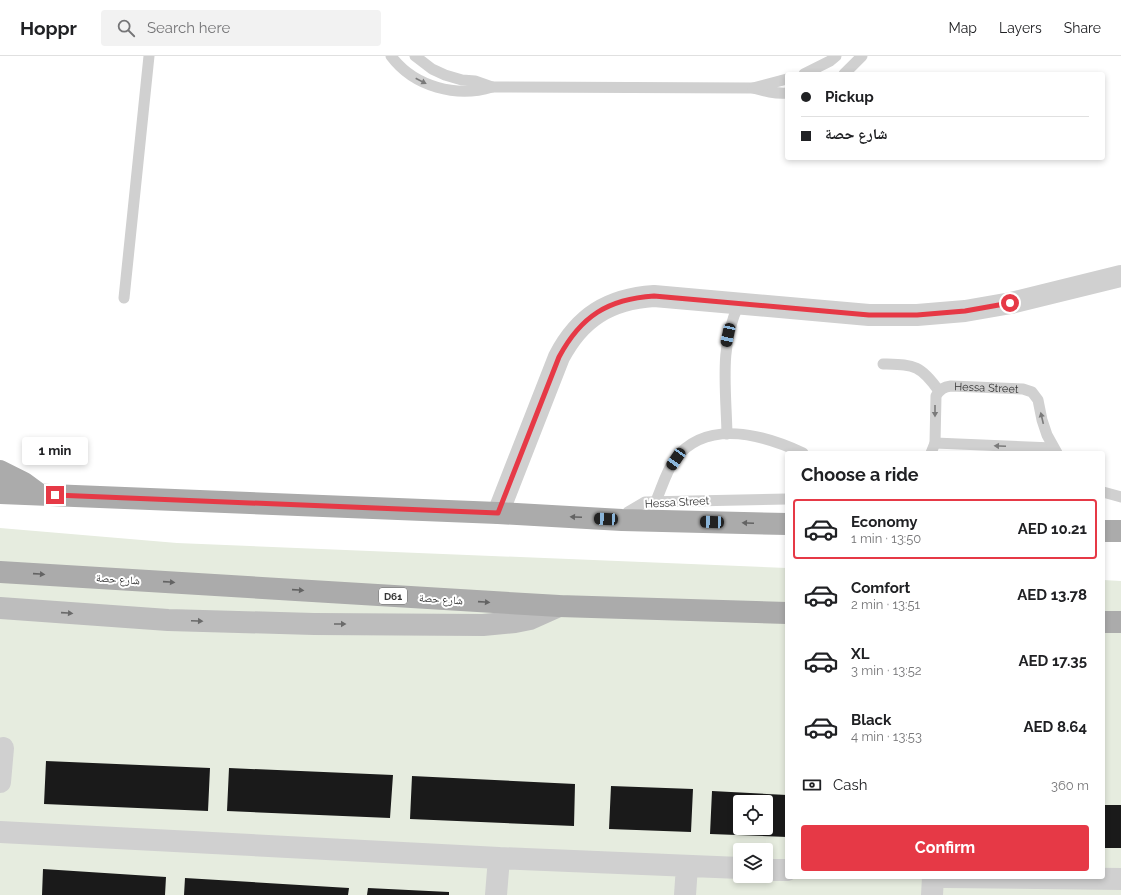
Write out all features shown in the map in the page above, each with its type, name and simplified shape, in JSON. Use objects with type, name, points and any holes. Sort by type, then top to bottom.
[{"type":"main road","points":[[0,471],[24,483],[40,494]]},
{"type":"main road","points":[[0,492],[498,513],[622,520],[785,524]]},
{"type":"main road","points":[[1105,531],[1121,531]]},
{"type":"main road","name":"شارع حصة","points":[[0,572],[558,606],[785,613]]},
{"type":"main road","points":[[1105,622],[1121,622]]},
{"type":"street","points":[[498,513],[559,357],[576,330],[588,318],[602,309],[616,303],[641,297],[654,296],[869,315],[917,315],[965,311],[1010,303],[1121,276]]},
{"type":"street","points":[[0,608],[168,620],[314,624],[483,625],[530,619],[558,606]]},
{"type":"street","points":[[0,782],[3,748]]},
{"type":"street","points":[[0,832],[499,858],[733,868]]},
{"type":"street","points":[[496,895],[499,858]]},
{"type":"street","points":[[685,895],[688,866]]},
{"type":"street","points":[[773,870],[785,870]]},
{"type":"street","points":[[932,895],[933,879]]},
{"type":"street","points":[[1105,879],[1121,879],[1121,895]]},
{"type":"lane","points":[[124,298],[149,56]]},
{"type":"lane","points":[[391,56],[405,71],[431,86],[444,90],[459,92],[484,90],[492,87]]},
{"type":"lane","points":[[415,56],[432,69],[445,75],[462,80],[475,81],[492,87],[753,88],[785,93]]},
{"type":"lane","points":[[808,72],[830,61],[836,56]]},
{"type":"lane","points":[[846,72],[862,56]]},
{"type":"lane","points":[[753,88],[785,80]]},
{"type":"lane","points":[[727,434],[726,344],[730,327],[739,304]]},
{"type":"lane","points":[[883,364],[904,364],[913,366],[928,376],[939,391]]},
{"type":"lane","name":"Hessa Street","points":[[933,448],[936,396],[939,391],[945,387],[951,386],[1023,389],[1032,392],[1038,400],[1042,420],[1055,450]]},
{"type":"lane","points":[[656,501],[670,468],[683,451],[702,439],[727,434],[745,434],[779,442],[799,451]]},
{"type":"lane","points":[[933,448],[1055,450]]},
{"type":"lane","points":[[1105,493],[1121,497]]},
{"type":"lane","name":"Hessa Street","points":[[622,520],[636,506],[645,502],[785,499]]},
{"type":"shaded area","points":[[0,528],[177,543],[785,568],[785,879],[1105,879],[1105,580],[1121,581],[1121,895],[0,895]]},
{"type":"building","points":[[46,761],[210,768],[208,811],[44,804]]},
{"type":"building","points":[[229,768],[393,775],[390,818],[227,811]]},
{"type":"building","points":[[412,776],[575,784],[574,826],[410,819]]},
{"type":"building","points":[[611,786],[693,789],[691,832],[609,829]]},
{"type":"building","points":[[712,791],[785,795],[785,837],[736,835],[773,835],[773,795],[733,795],[733,835],[710,834]]},
{"type":"building","points":[[1105,805],[1121,805],[1121,848],[1105,848]]},
{"type":"building","points":[[43,869],[166,877],[165,895],[42,895]]},
{"type":"building","points":[[185,878],[349,888],[348,895],[184,895]]},
{"type":"building","points":[[368,888],[449,892],[449,895],[367,895]]},
{"type":"route","points":[[55,495],[498,513],[559,357],[576,330],[588,318],[602,309],[616,303],[628,299],[654,296],[869,315],[917,315],[965,311],[1010,303]]}]
